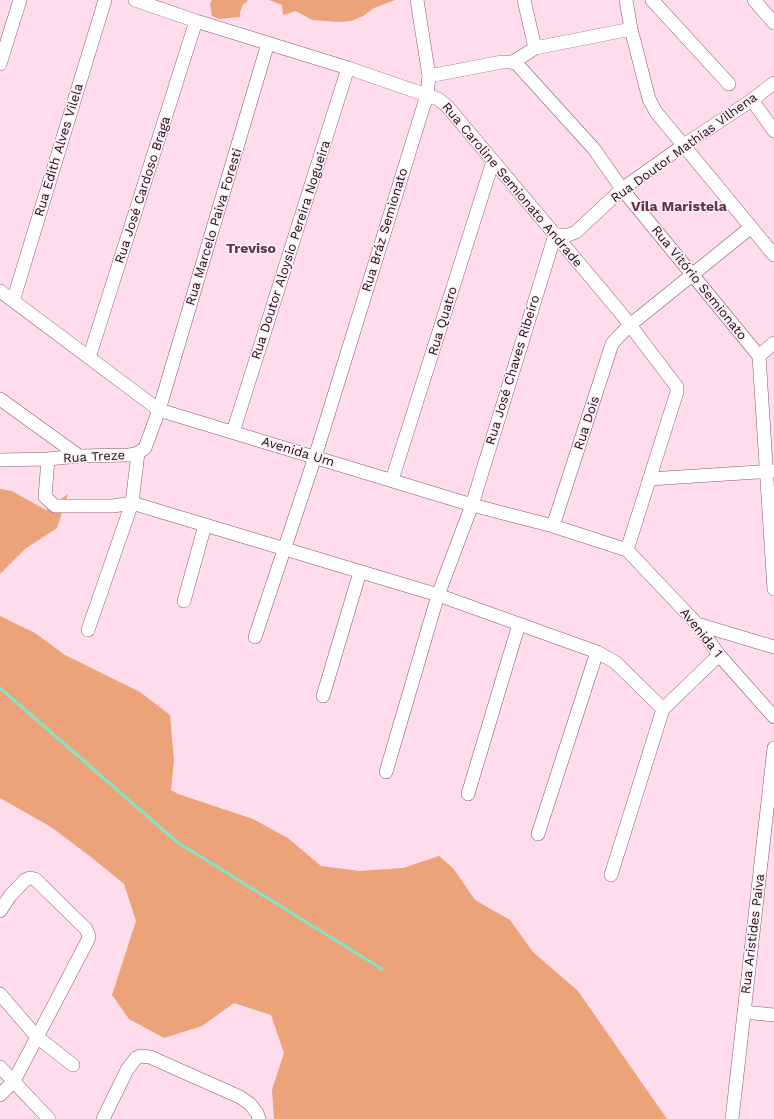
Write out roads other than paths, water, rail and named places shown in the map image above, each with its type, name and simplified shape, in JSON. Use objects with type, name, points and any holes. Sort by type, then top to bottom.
[{"type":"street","points":[[0,64],[20,0]]},
{"type":"street","name":"Rua Edith Alves Vilela","points":[[13,301],[106,0]]},
{"type":"street","name":"Rua Caroline Semionato Andrade","points":[[135,0],[196,21],[348,68],[438,99],[448,106],[630,325],[677,387],[677,392],[627,550]]},
{"type":"street","name":"Rua Bráz Semionato","points":[[255,636],[315,457],[427,95],[428,76],[416,0]]},
{"type":"street","points":[[524,0],[535,48]]},
{"type":"street","points":[[626,0],[649,99],[656,112],[750,228],[774,255]]},
{"type":"street","points":[[652,0],[729,84]]},
{"type":"street","points":[[754,0],[774,23]]},
{"type":"street","name":"Rua José Cardoso Braga","points":[[89,358],[196,21]]},
{"type":"street","points":[[428,76],[502,62],[513,62],[535,48],[632,29]]},
{"type":"street","name":"Rua Marcelo Paiva Foresti","points":[[159,410],[268,43]]},
{"type":"street","name":"Rua Vitório Semionato","points":[[513,62],[516,63],[594,149],[622,189],[759,356]]},
{"type":"street","name":"Rua Doutor Aloysio Pereira Nogueira","points":[[233,432],[348,68]]},
{"type":"street","name":"Rua Doutor Mathias Vilhena","points":[[554,235],[568,235],[576,232],[622,189],[684,145],[752,100],[774,83]]},
{"type":"street","points":[[752,100],[774,131]]},
{"type":"street","name":"Rua Quatro","points":[[392,480],[493,161]]},
{"type":"street","name":"Rua Dois","points":[[553,526],[612,344],[630,325],[750,228]]},
{"type":"street","name":"Rua José Chaves Ribeiro","points":[[386,772],[438,595],[472,505],[554,235]]},
{"type":"street","name":"Avenida Um","points":[[0,291],[159,410],[472,505],[553,526],[627,550]]},
{"type":"street","points":[[774,343],[759,356],[770,471],[774,589]]},
{"type":"street","points":[[0,398],[79,456]]},
{"type":"street","name":"Rua Treze","points":[[0,460],[129,455],[138,453],[145,448],[159,410]]},
{"type":"street","points":[[88,630],[132,503],[138,453]]},
{"type":"street","points":[[48,459],[46,497],[55,506],[113,506],[132,503],[438,595],[597,652],[615,662],[663,709]]},
{"type":"street","points":[[649,479],[770,471]]},
{"type":"street","points":[[184,601],[205,525]]},
{"type":"street","name":"Avenida 1","points":[[627,550],[697,624],[718,655],[774,717]]},
{"type":"street","points":[[323,696],[360,572]]},
{"type":"street","points":[[468,794],[520,624]]},
{"type":"street","points":[[697,624],[774,647]]},
{"type":"street","points":[[538,834],[597,652]]},
{"type":"street","points":[[611,875],[663,709],[718,655]]},
{"type":"street","name":"Rua Aristides Paiva","points":[[732,1119],[774,748]]},
{"type":"street","points":[[0,911],[10,896],[25,880],[35,878],[88,933],[88,940],[14,1081],[0,1095]]},
{"type":"street","points":[[0,994],[37,1037],[73,1065]]},
{"type":"street","points":[[744,1012],[774,1015]]},
{"type":"street","points":[[103,1119],[127,1070],[136,1058],[140,1056],[150,1057],[240,1097],[250,1104],[257,1113],[259,1119]]},
{"type":"street","points":[[0,1067],[49,1119]]},
{"type":"waterway","points":[[0,688],[177,842],[382,969]]},
{"type":"district","name":"Vila Maristela","points":[[679,207]]},
{"type":"district","name":"Treviso","points":[[251,249]]}]
